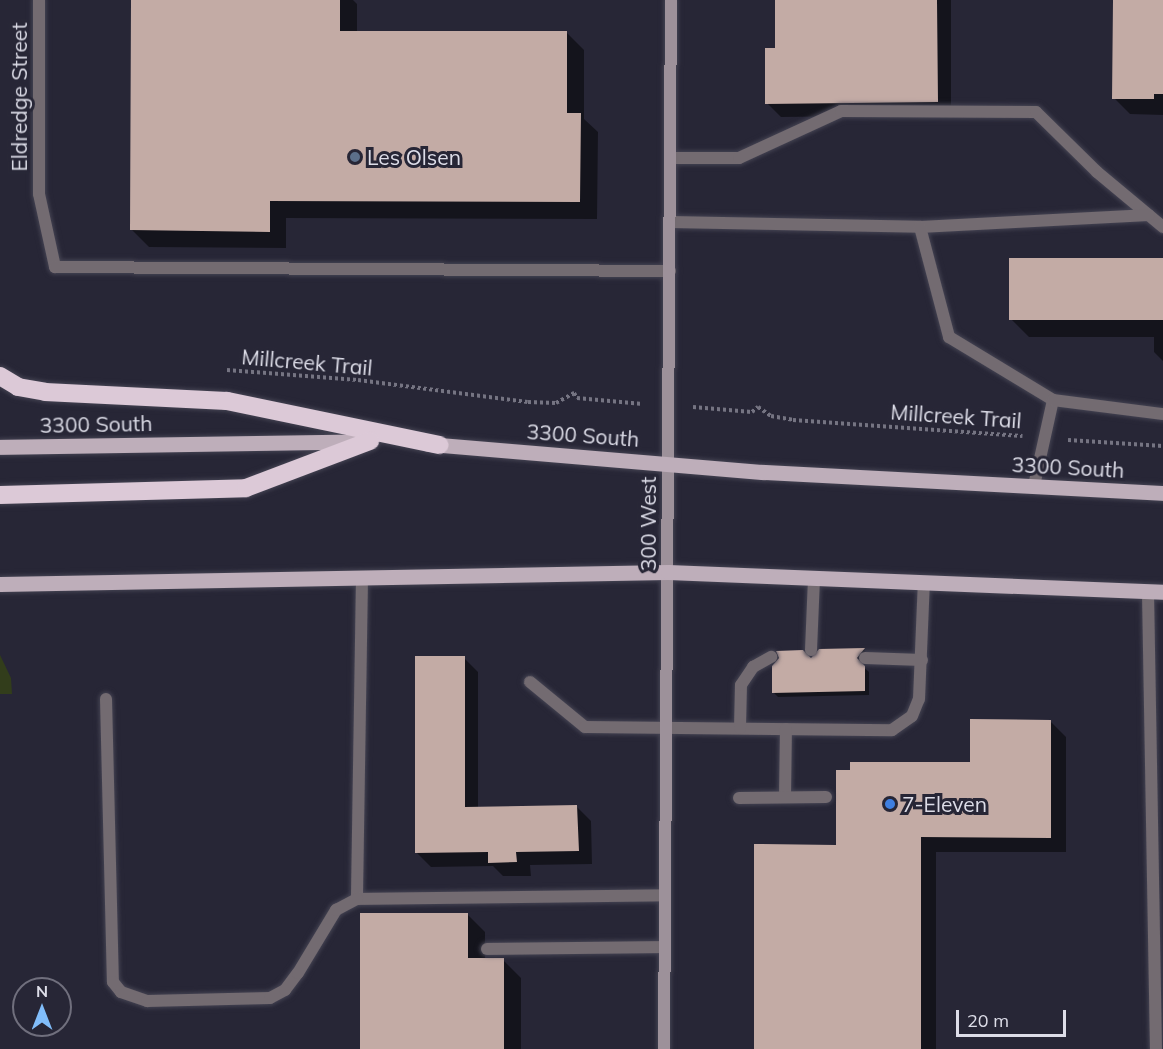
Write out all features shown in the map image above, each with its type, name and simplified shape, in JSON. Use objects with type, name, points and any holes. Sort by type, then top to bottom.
[{"type":"highway","points":[[0,376],[18,387],[45,392],[227,401],[440,444]]},
{"type":"highway","points":[[0,495],[246,488],[370,441]]},
{"type":"main road","name":"300 West","points":[[664,1049],[671,0]]},
{"type":"main road","name":"3300 South","points":[[0,447],[370,441],[440,444],[764,472],[1163,493]]},
{"type":"main road","points":[[0,584],[668,573],[1155,592]]},
{"type":"street","name":"Eldredge Street","points":[[39,0],[39,194],[55,267],[670,271]]},
{"type":"street","points":[[670,158],[740,158],[841,111],[1036,112],[1163,227]]},
{"type":"street","points":[[670,222],[920,227],[1149,215]]},
{"type":"street","points":[[920,227],[949,337],[1053,400],[1163,414]]},
{"type":"street","points":[[1034,486],[1053,400]]},
{"type":"street","points":[[357,899],[362,577]]},
{"type":"street","points":[[811,650],[814,577]]},
{"type":"street","points":[[530,682],[585,727],[892,730],[912,716],[920,699],[924,582]]},
{"type":"street","points":[[1155,592],[1156,1049]]},
{"type":"street","points":[[740,728],[741,685],[753,666],[771,657]]},
{"type":"street","points":[[865,658],[922,660]]},
{"type":"street","points":[[106,699],[114,982],[121,992],[147,1001],[270,998],[285,990],[298,973],[336,910],[357,899],[664,895]]},
{"type":"street","points":[[785,797],[786,729]]},
{"type":"street","points":[[739,798],[826,797]]},
{"type":"street","points":[[487,949],[664,947]]},
{"type":"path","name":"Millcreek Trail","points":[[225,370],[358,380],[528,402],[556,403],[574,393],[576,398]]},
{"type":"path","name":"Millcreek Trail","points":[[752,412],[758,407],[771,416],[793,420],[1163,446]]},
{"type":"green space","points":[[0,655],[11,678],[12,694],[0,694]]},
{"type":"building","name":"Les Olsen","points":[[131,0],[340,0],[340,31],[567,31],[567,113],[581,113],[580,202],[270,201],[270,232],[130,230]]},
{"type":"building","points":[[775,0],[937,0],[938,102],[765,104],[765,48],[775,48]]},
{"type":"building","points":[[1113,0],[1163,0],[1163,94],[1154,94],[1154,99],[1112,99]]},
{"type":"building","points":[[1009,258],[1163,258],[1163,320],[1009,320]]},
{"type":"building","points":[[865,648],[857,658],[865,666],[865,691],[772,693],[772,666],[779,658],[776,651],[803,650],[811,658],[819,649]]},
{"type":"building","points":[[415,656],[465,656],[465,807],[577,805],[579,851],[516,852],[517,862],[488,863],[488,852],[415,853]]},
{"type":"building","points":[[970,719],[1051,720],[1051,838],[921,837],[921,1049],[754,1049],[754,844],[836,845],[836,770],[850,770],[850,762],[970,762]]},
{"type":"building","points":[[360,913],[468,913],[468,958],[504,958],[504,1049],[360,1049]]},
{"type":"place","name":"Les Olsen","points":[[355,157]]},
{"type":"place","name":"7-Eleven","points":[[890,804]]}]
